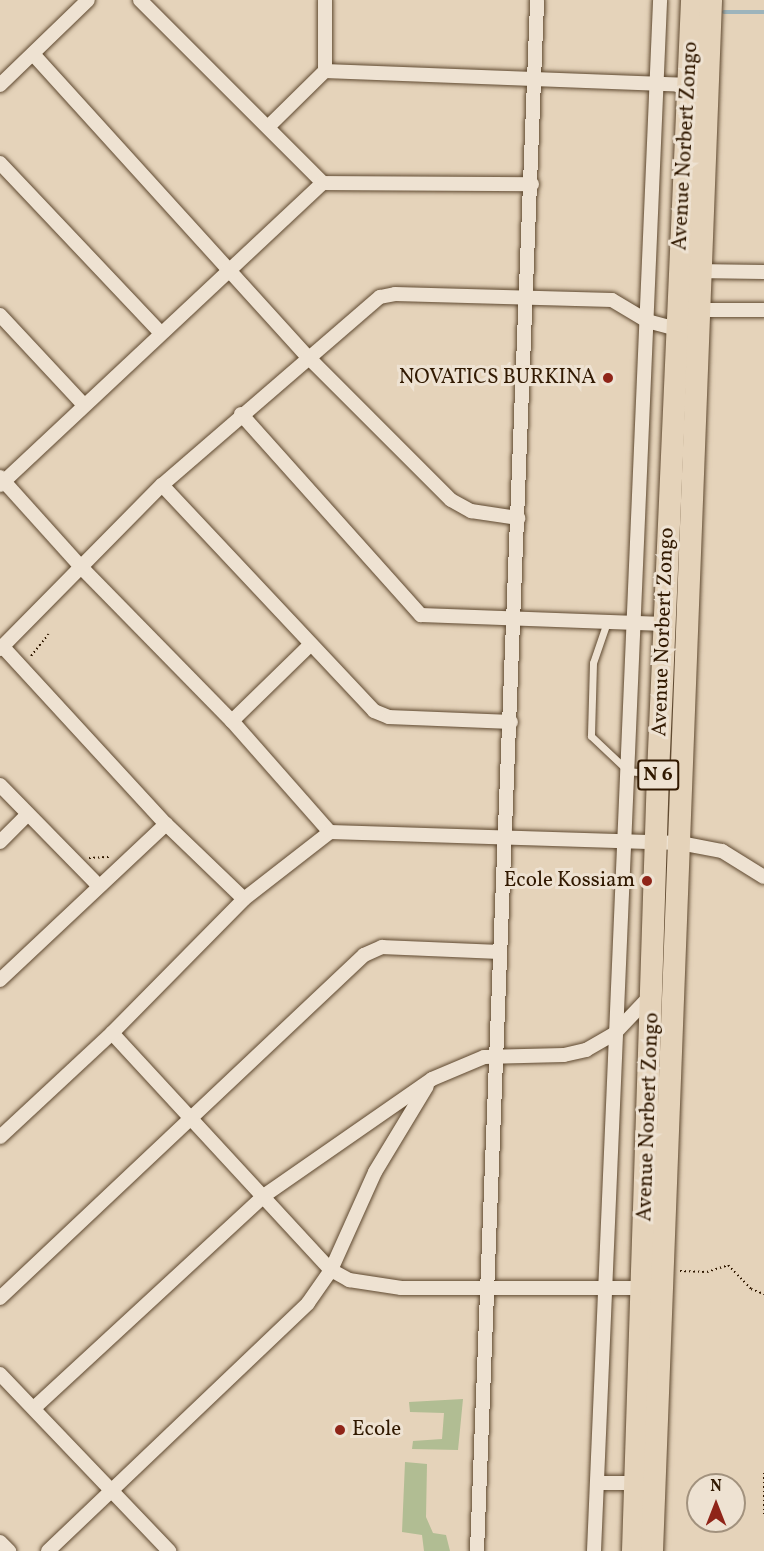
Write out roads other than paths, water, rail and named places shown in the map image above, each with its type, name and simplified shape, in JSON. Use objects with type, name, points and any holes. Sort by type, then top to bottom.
[{"type":"main road","name":"Avenue Norbert Zongo","points":[[690,271],[692,0]]},
{"type":"main road","name":"Avenue Norbert Zongo","points":[[633,1551],[653,993],[669,843],[658,774],[664,624],[685,316],[711,0]]},
{"type":"main road","name":"Avenue Norbert Zongo","points":[[652,1551],[663,1271],[669,843],[685,316]]},
{"type":"street","points":[[0,86],[88,0]]},
{"type":"street","points":[[141,0],[323,183]]},
{"type":"street","points":[[268,126],[324,71],[325,0]]},
{"type":"street","points":[[477,1551],[489,1288],[499,952],[511,722],[532,184],[537,0]]},
{"type":"street","points":[[594,1551],[660,0]]},
{"type":"street","points":[[33,54],[231,269],[308,357],[451,500],[471,511],[518,518]]},
{"type":"street","points":[[324,71],[536,77],[690,85]]},
{"type":"street","points":[[0,163],[161,333]]},
{"type":"street","points":[[330,832],[232,721],[81,567],[1,481],[323,183],[532,184]]},
{"type":"street","points":[[690,271],[764,272]]},
{"type":"street","points":[[244,899],[166,824],[2,648],[162,485],[372,301],[386,295],[612,300],[630,307],[647,321],[764,310]]},
{"type":"street","points":[[0,315],[84,405]]},
{"type":"street","points":[[241,414],[417,612],[432,617],[664,624]]},
{"type":"street","points":[[162,485],[368,705],[383,716],[511,722]]},
{"type":"street","points":[[232,721],[311,644]]},
{"type":"street","points":[[0,785],[99,886]]},
{"type":"street","points":[[0,842],[27,815]]},
{"type":"street","points":[[0,980],[166,824]]},
{"type":"street","points":[[0,1137],[112,1033],[244,899],[330,832],[505,840],[625,840],[669,843],[722,850],[764,877]]},
{"type":"street","points":[[0,1298],[355,963],[373,950],[499,952]]},
{"type":"street","points":[[34,1408],[265,1195],[432,1079],[459,1065],[495,1057],[564,1055],[586,1050],[615,1034],[653,993]]},
{"type":"street","points":[[112,1033],[265,1195],[332,1270],[349,1280],[384,1287],[644,1288]]},
{"type":"street","points":[[48,1551],[292,1320],[332,1270],[375,1172],[432,1079]]},
{"type":"street","points":[[0,1374],[168,1551]]},
{"type":"street","points":[[598,1484],[636,1484]]},
{"type":"street","points":[[0,1542],[9,1551]]},
{"type":"lane","points":[[608,622],[593,663],[591,736],[628,771],[658,774]]},
{"type":"waterway","points":[[724,12],[764,12]]},
{"type":"place","name":"NOVATICS BURKINA","points":[[608,378]]},
{"type":"place","name":"Ecole Kossiam","points":[[647,881]]},
{"type":"place","name":"Ecole","points":[[340,1430]]}]
